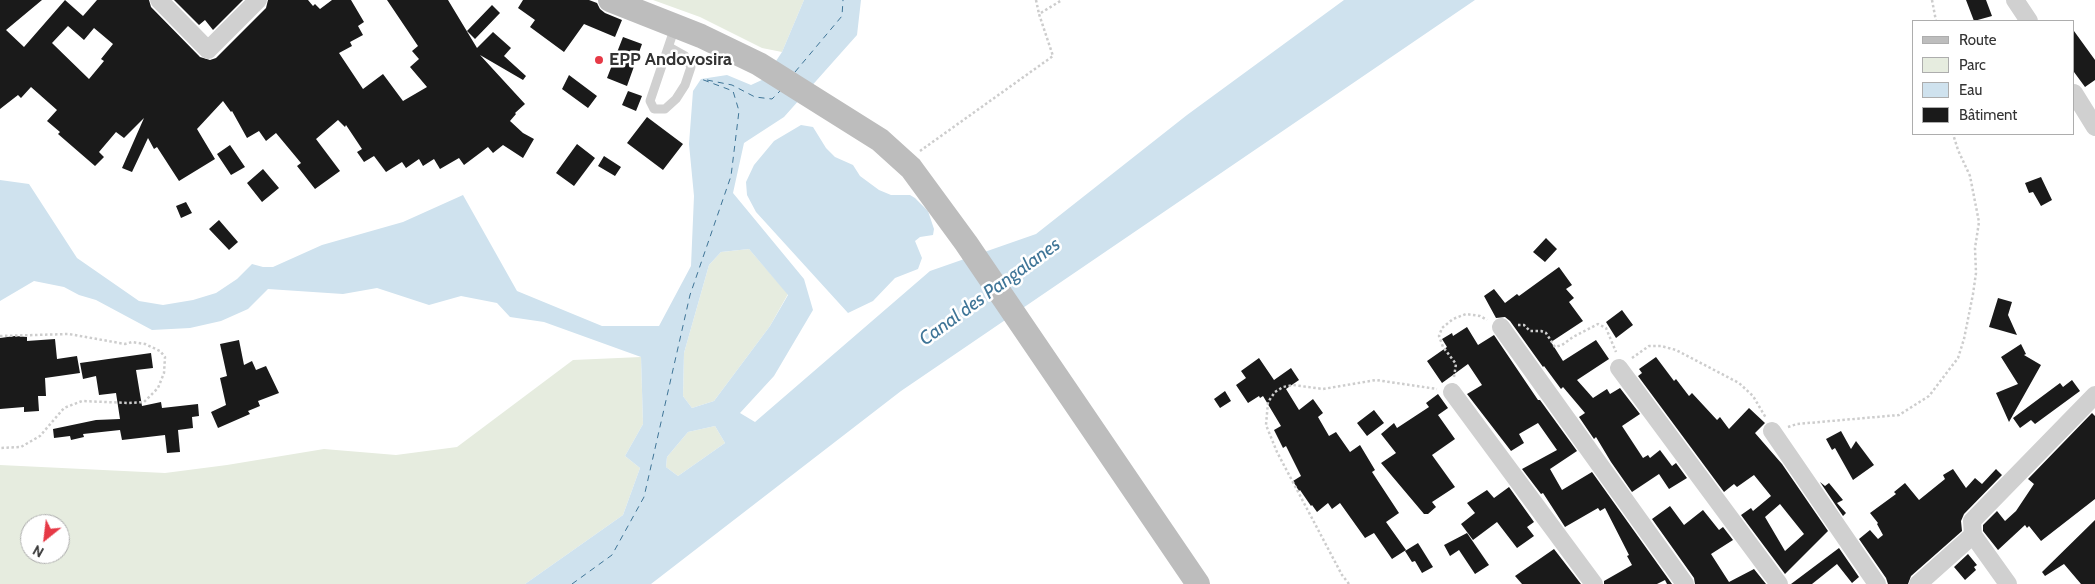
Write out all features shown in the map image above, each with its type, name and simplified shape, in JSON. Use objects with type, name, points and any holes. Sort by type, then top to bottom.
[{"type":"street","points":[[159,0],[208,50],[258,0]]},
{"type":"street","points":[[610,0],[672,37],[701,36],[759,64],[880,140],[911,168],[966,243],[1198,584]]},
{"type":"street","points":[[2015,0],[2028,20]]},
{"type":"street","points":[[2075,95],[2095,127]]},
{"type":"street","points":[[1501,326],[1685,584]]},
{"type":"street","points":[[1619,368],[1779,584]]},
{"type":"street","points":[[1452,392],[1594,584]]},
{"type":"street","points":[[2008,584],[1973,535],[1972,521],[2095,395]]},
{"type":"street","points":[[1772,431],[1878,584]]},
{"type":"street","points":[[1918,584],[1973,535]]},
{"type":"lane","points":[[672,37],[691,67],[685,85],[676,99],[665,109],[654,108],[650,100],[672,37]]},
{"type":"path","points":[[911,168],[920,150],[1053,56],[1036,0]]},
{"type":"path","points":[[1039,14],[1062,0]]},
{"type":"path","points":[[1932,0],[1936,20]]},
{"type":"path","points":[[0,336],[69,334],[125,344],[132,342],[145,344],[160,351],[165,357],[164,373],[158,388],[144,402],[129,404],[82,401],[64,408],[40,436],[21,447],[0,448]]},
{"type":"green space","points":[[653,0],[804,0],[782,52],[762,48],[700,17]]},
{"type":"green space","points":[[749,249],[788,294],[770,326],[714,401],[692,408],[683,396],[684,353],[709,265],[721,252]]},
{"type":"green space","points":[[641,357],[643,424],[625,456],[640,468],[623,515],[525,584],[0,584],[0,465],[165,473],[324,449],[396,455],[457,447],[573,360]]},
{"type":"green space","points":[[715,426],[725,443],[678,476],[666,467],[667,457],[688,432]]},
{"type":"water","name":"Canal des Pangalanes","points":[[804,0],[861,0],[857,35],[784,117],[744,143],[733,193],[804,279],[813,310],[774,376],[740,413],[755,422],[930,271],[1036,234],[1187,115],[1344,0],[1475,0],[901,391],[651,584],[525,584],[623,515],[640,468],[625,456],[643,424],[641,357],[544,322],[510,317],[497,303],[461,296],[429,305],[377,288],[343,294],[268,289],[248,309],[221,321],[190,328],[152,330],[96,300],[79,295],[64,287],[34,281],[0,301],[0,180],[29,184],[77,258],[139,301],[163,305],[193,300],[216,293],[237,279],[252,264],[273,267],[322,245],[403,222],[463,195],[517,291],[602,326],[659,326],[691,266],[694,196],[689,144],[693,91],[701,79],[727,75],[751,85],[764,79],[782,52]],"holes":[[[749,249],[788,295],[770,326],[714,401],[692,408],[683,396],[684,353],[709,265],[721,252]],[[715,426],[725,443],[678,476],[666,467],[667,457],[688,432]]]},
{"type":"water","points":[[801,125],[813,127],[826,148],[835,157],[853,165],[860,176],[879,190],[891,195],[910,195],[915,198],[928,211],[934,229],[933,235],[920,237],[915,241],[922,258],[918,269],[895,278],[873,301],[848,313],[756,212],[747,195],[746,182],[754,165],[774,141]]},
{"type":"building","points":[[0,0],[42,0],[6,30],[24,47],[65,0],[83,16],[97,0],[149,0],[151,7],[200,57],[210,60],[216,58],[266,8],[268,0],[308,0],[313,6],[315,4],[320,9],[332,0],[351,0],[364,22],[358,26],[363,35],[350,42],[352,46],[339,53],[363,89],[383,74],[403,101],[427,87],[410,67],[419,59],[412,51],[418,46],[387,0],[448,0],[477,48],[493,32],[511,48],[504,56],[526,76],[523,80],[480,55],[525,104],[515,113],[510,121],[523,133],[534,139],[523,158],[503,145],[493,153],[488,147],[464,165],[459,158],[440,169],[434,159],[423,166],[419,159],[406,168],[402,162],[386,172],[374,156],[364,162],[357,152],[362,149],[346,125],[345,127],[338,120],[316,139],[340,171],[315,189],[297,166],[301,163],[276,133],[266,141],[259,131],[247,138],[232,111],[223,101],[197,129],[215,159],[179,181],[157,147],[154,149],[148,138],[132,172],[122,168],[144,118],[124,138],[116,132],[99,152],[104,157],[95,166],[58,134],[60,132],[47,121],[57,110],[31,87],[21,98],[18,95],[0,109]],"holes":[[[68,26],[84,40],[94,28],[113,44],[101,59],[104,61],[89,79],[52,43]]]},
{"type":"building","points":[[174,0],[243,0],[213,30],[205,20],[199,25]]},
{"type":"building","points":[[523,0],[589,0],[597,3],[605,13],[622,20],[615,37],[584,24],[564,52],[530,27],[535,20],[518,8]]},
{"type":"building","points":[[1966,0],[1986,0],[1992,16],[1974,20]]},
{"type":"building","points":[[492,5],[500,13],[475,39],[467,31]]},
{"type":"building","points":[[2075,32],[2095,60],[2095,80],[2085,87],[2075,73]]},
{"type":"building","points":[[623,37],[642,44],[627,86],[607,78]]},
{"type":"building","points":[[569,75],[597,96],[588,108],[562,89]]},
{"type":"building","points":[[628,91],[642,96],[636,111],[622,105]]},
{"type":"building","points":[[647,117],[683,144],[663,170],[627,143]]},
{"type":"building","points":[[577,144],[595,158],[574,186],[556,173]]},
{"type":"building","points":[[230,145],[245,167],[231,175],[217,154]]},
{"type":"building","points":[[604,156],[621,167],[615,176],[598,166]]},
{"type":"building","points":[[263,169],[279,188],[262,202],[247,183]]},
{"type":"building","points":[[2041,177],[2052,200],[2041,206],[2033,192],[2029,193],[2025,183]]},
{"type":"building","points":[[186,202],[192,213],[181,218],[176,206]]},
{"type":"building","points":[[219,220],[238,242],[229,250],[209,229]]},
{"type":"building","points":[[1546,238],[1557,249],[1545,262],[1533,252]]},
{"type":"building","points":[[1559,267],[1572,285],[1566,289],[1574,298],[1569,302],[1583,321],[1551,342],[1563,361],[1596,340],[1609,359],[1577,380],[1593,398],[1607,389],[1610,394],[1620,388],[1640,414],[1622,426],[1643,458],[1648,455],[1650,458],[1660,450],[1672,466],[1676,463],[1687,478],[1669,489],[1659,474],[1632,492],[1596,437],[1594,439],[1579,417],[1585,413],[1563,387],[1561,389],[1543,367],[1510,321],[1505,317],[1496,318],[1484,296],[1494,289],[1505,303],[1517,294],[1519,296]]},
{"type":"building","points":[[1998,298],[2012,302],[2008,315],[2017,335],[1989,327]]},
{"type":"building","points":[[1622,310],[1633,325],[1616,338],[1606,322]]},
{"type":"building","points":[[1467,327],[1478,345],[1494,335],[1538,400],[1540,400],[1577,451],[1550,469],[1562,490],[1592,472],[1672,584],[1667,584],[1665,580],[1657,584],[1604,584],[1604,581],[1632,565],[1627,556],[1629,555],[1605,508],[1600,511],[1598,508],[1565,527],[1543,493],[1541,494],[1522,469],[1557,450],[1538,423],[1519,434],[1524,443],[1511,451],[1467,394],[1482,385],[1468,364],[1442,383],[1427,361],[1447,347],[1442,339],[1452,333],[1453,336]]},
{"type":"building","points":[[27,337],[27,341],[55,339],[57,359],[77,356],[80,373],[45,378],[46,396],[38,396],[39,411],[24,412],[24,407],[0,409],[0,338]]},
{"type":"building","points":[[239,340],[244,365],[252,361],[256,370],[266,366],[279,393],[258,401],[260,406],[248,411],[250,414],[218,428],[211,412],[226,405],[220,378],[227,376],[220,344]]},
{"type":"building","points":[[2021,344],[2026,354],[2024,355],[2041,365],[2009,422],[1996,393],[2018,384],[2001,357]]},
{"type":"building","points":[[151,353],[153,368],[136,370],[142,406],[161,402],[162,408],[198,404],[199,416],[192,417],[193,428],[178,430],[180,452],[167,453],[165,435],[122,440],[120,430],[83,434],[84,437],[71,440],[70,436],[54,438],[53,429],[96,420],[120,419],[116,393],[99,395],[96,376],[83,379],[80,363]]},
{"type":"building","points":[[1656,357],[1674,381],[1676,379],[1689,396],[1692,393],[1717,420],[1720,417],[1729,429],[1749,408],[1765,423],[1755,433],[1782,464],[1828,531],[1785,574],[1741,515],[1751,508],[1753,511],[1771,496],[1754,475],[1737,487],[1734,484],[1724,492],[1638,376],[1642,373],[1639,369]],"holes":[[[1780,504],[1804,534],[1785,551],[1765,517]]]},
{"type":"building","points":[[1259,358],[1274,380],[1291,368],[1299,380],[1286,389],[1299,410],[1313,399],[1323,413],[1318,417],[1329,436],[1336,432],[1350,452],[1360,445],[1375,470],[1372,472],[1399,513],[1386,522],[1406,550],[1392,559],[1374,533],[1365,538],[1340,503],[1332,509],[1328,503],[1317,512],[1299,491],[1293,481],[1301,476],[1286,446],[1283,448],[1274,430],[1281,426],[1263,396],[1260,398],[1259,396],[1248,403],[1236,385],[1246,378],[1241,371]]},
{"type":"building","points":[[2072,380],[2080,391],[2035,424],[2031,420],[2020,428],[2013,418],[2060,383],[2063,387]]},
{"type":"building","points":[[1225,391],[1231,401],[1220,408],[1214,399]]},
{"type":"building","points":[[1438,394],[1448,408],[1438,415],[1455,439],[1432,455],[1455,487],[1432,502],[1436,507],[1428,514],[1424,514],[1381,463],[1396,453],[1381,434],[1394,423],[1397,428],[1429,407],[1426,403]]},
{"type":"building","points":[[1374,410],[1384,423],[1367,436],[1357,423]]},
{"type":"building","points":[[2092,413],[2095,416],[2095,499],[2041,541],[2029,526],[2027,528],[2025,525],[1998,550],[1983,531],[1983,525],[1997,511],[2005,521],[2016,511],[2034,484],[2028,479]]},
{"type":"building","points":[[1841,431],[1851,449],[1856,441],[1874,465],[1853,480],[1835,448],[1832,450],[1826,439]]},
{"type":"building","points":[[1953,469],[1966,488],[1975,478],[1982,484],[1996,469],[2002,475],[1964,514],[1961,521],[1962,531],[1911,576],[1908,584],[1888,584],[1886,578],[1859,539],[1870,530],[1878,539],[1883,535],[1878,523],[1870,513],[1896,494],[1894,492],[1905,483],[1919,500],[1945,479],[1943,475]]},
{"type":"building","points":[[1820,482],[1825,486],[1829,483],[1843,500],[1837,503],[1846,513],[1843,516]]},
{"type":"building","points":[[1509,487],[1534,522],[1527,527],[1534,536],[1517,548],[1497,522],[1473,540],[1461,524],[1475,513],[1467,503],[1487,490],[1494,498]]},
{"type":"building","points":[[1670,506],[1684,525],[1703,510],[1719,530],[1723,527],[1733,540],[1711,554],[1729,582],[1754,569],[1766,584],[1695,584],[1694,578],[1652,519]]},
{"type":"building","points":[[2095,520],[2095,584],[2081,584],[2064,564],[2045,576],[2042,572]]},
{"type":"building","points":[[1467,533],[1489,565],[1475,574],[1459,550],[1450,556],[1444,545]]},
{"type":"building","points":[[1418,543],[1433,567],[1422,573],[1415,561],[1412,562],[1405,551]]},
{"type":"building","points":[[1839,548],[1859,577],[1852,583],[1837,564],[1812,584],[1791,584]]},
{"type":"building","points":[[1554,549],[1581,584],[1522,584],[1515,576]]},
{"type":"building","points":[[1968,554],[1977,565],[1974,567],[1976,570],[1965,580],[1954,567]]},
{"type":"ferry route","points":[[795,72],[842,16],[843,0]]},
{"type":"ferry route","points":[[572,584],[612,555],[644,497],[690,295],[731,176],[739,111],[733,91],[701,79]]},
{"type":"ferry route","points":[[707,80],[732,85],[755,97],[772,99],[780,91]]},
{"type":"place","name":"EPP Andovosira","points":[[599,60]]}]
